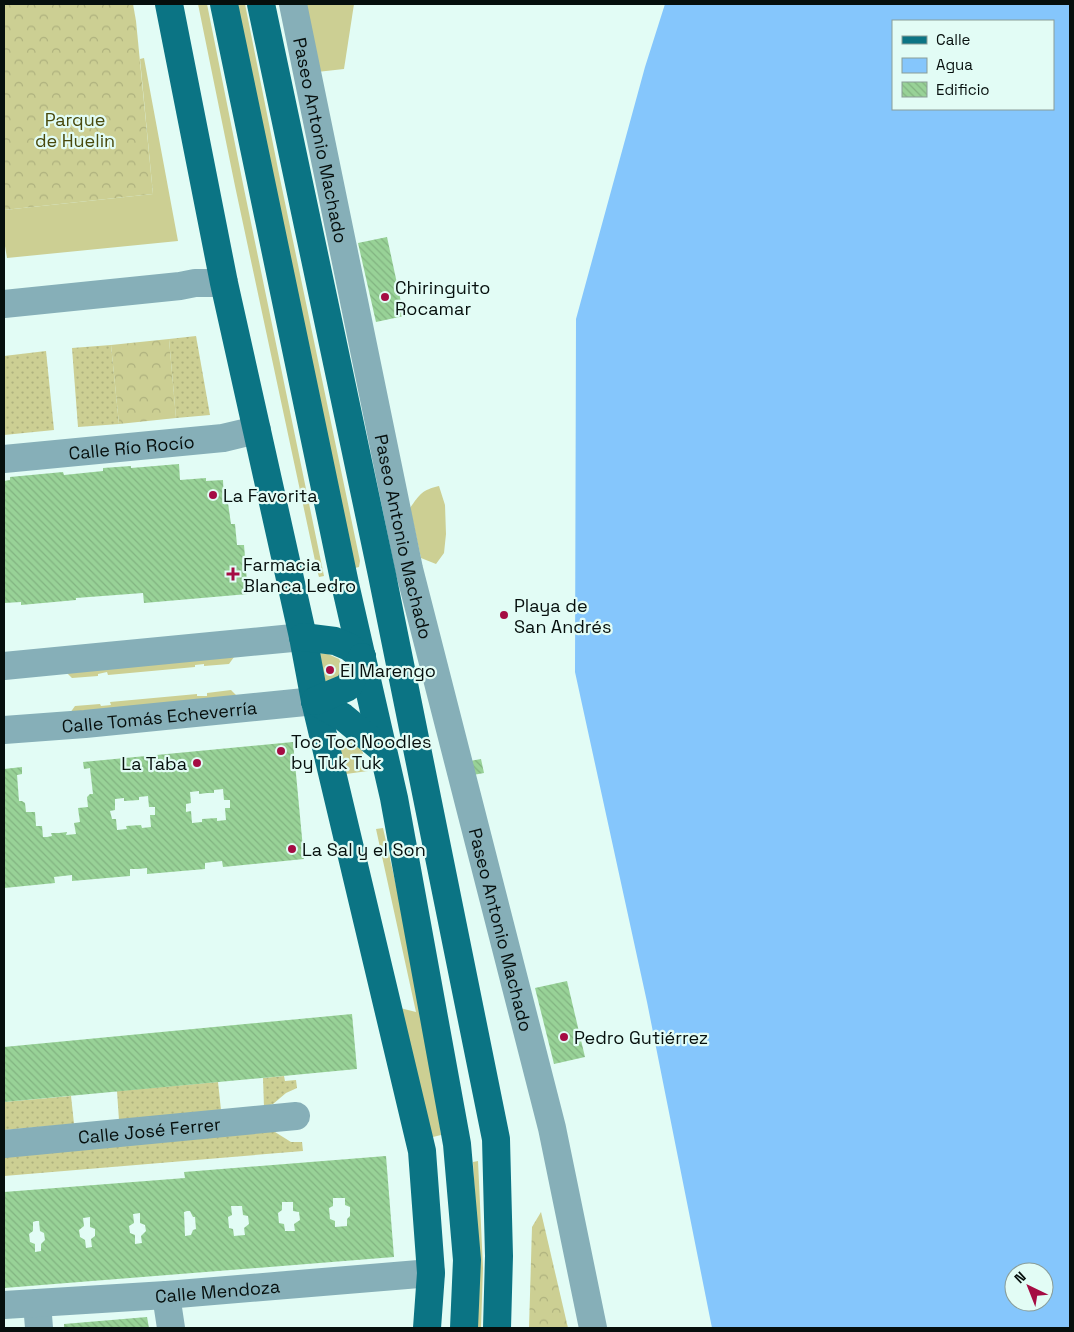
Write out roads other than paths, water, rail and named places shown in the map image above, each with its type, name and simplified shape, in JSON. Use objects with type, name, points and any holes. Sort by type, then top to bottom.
[{"type":"main road","points":[[169,4],[224,283],[303,637],[315,701],[422,1151],[431,1273],[427,1328]]},
{"type":"main road","points":[[224,4],[341,564],[394,798],[457,1144],[467,1260],[464,1328]]},
{"type":"main road","name":"Paseo Antonio Machado","points":[[261,4],[396,648],[496,1139],[499,1256],[498,1328]]},
{"type":"main road","points":[[303,637],[335,641],[349,647],[362,657]]},
{"type":"main road","points":[[362,657],[396,648]]},
{"type":"main road","points":[[315,701],[348,687],[362,657]]},
{"type":"main road","points":[[315,701],[343,717],[382,749]]},
{"type":"street","name":"Paseo Antonio Machado","points":[[293,4],[409,569],[552,1128],[593,1328]]},
{"type":"street","points":[[4,304],[195,283],[224,283]]},
{"type":"street","name":"Calle Río Rocío","points":[[4,459],[223,438],[257,430]]},
{"type":"street","points":[[4,666],[303,637]]},
{"type":"street","name":"Calle Tomás Echeverría","points":[[4,730],[315,701]]},
{"type":"street","name":"Calle José Ferrer","points":[[4,1144],[296,1116]]},
{"type":"street","name":"Calle Mendoza","points":[[4,1305],[38,1315],[166,1295],[431,1273]]},
{"type":"street","points":[[166,1295],[172,1328]]},
{"type":"water","points":[[665,4],[1070,4],[1070,1328],[712,1328],[647,1002],[575,672],[576,319],[645,67]]},
{"type":"place","name":"Chiringuito Rocamar","points":[[385,297]]},
{"type":"place","name":"La Favorita","points":[[213,495]]},
{"type":"place","name":"Farmacia Blanca Ledro","points":[[233,574]]},
{"type":"place","name":"Playa de San Andrés","points":[[504,615]]},
{"type":"place","name":"El Marengo","points":[[330,670]]},
{"type":"place","name":"Toc Toc Noodles by Tuk Tuk","points":[[281,751]]},
{"type":"place","name":"La Taba","points":[[197,763]]},
{"type":"place","name":"La Sal y el Son","points":[[292,849]]},
{"type":"place","name":"Pedro Gutiérrez","points":[[564,1037]]},
{"type":"park label","name":"Parque de Huelin","points":[[75,129]]}]
